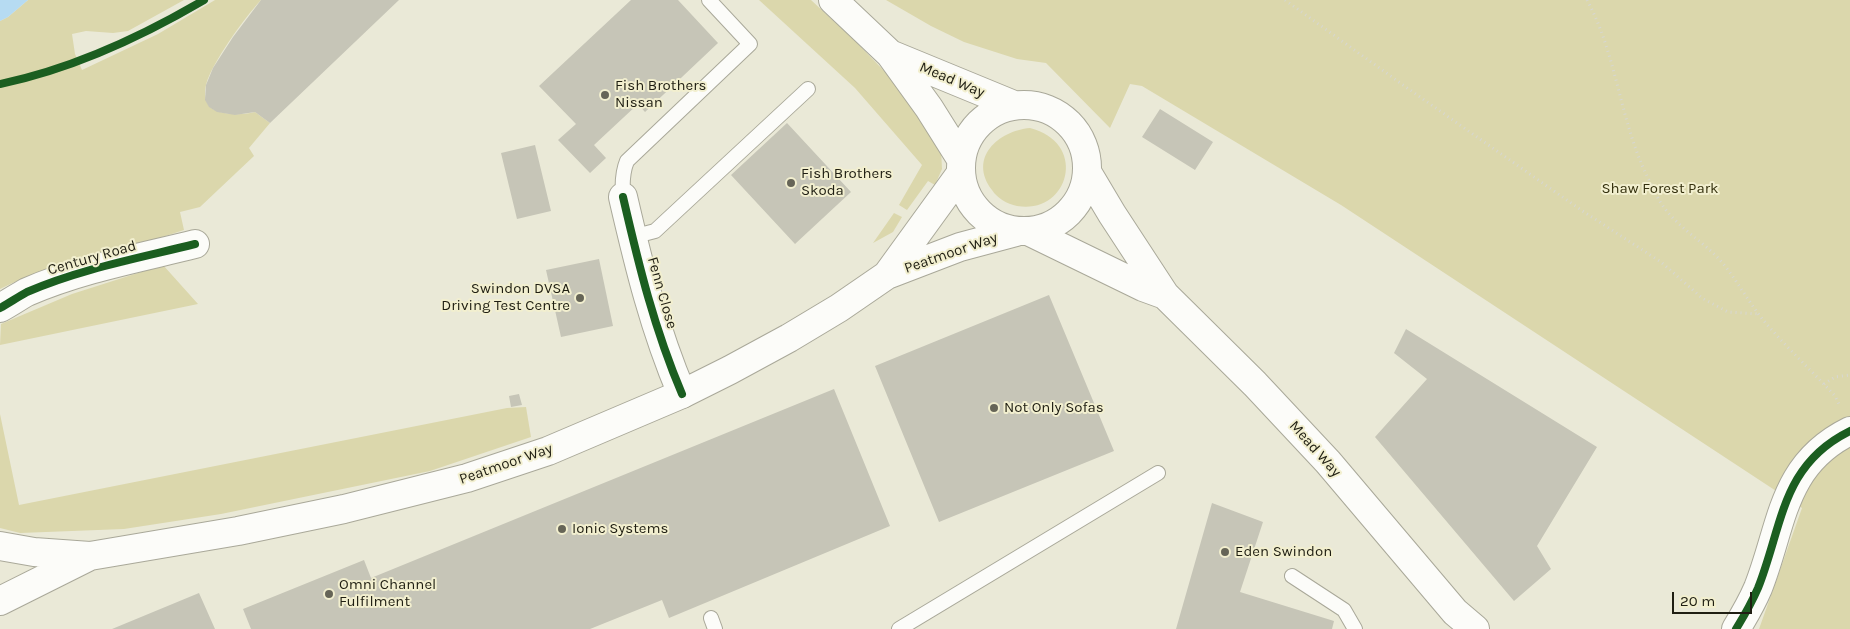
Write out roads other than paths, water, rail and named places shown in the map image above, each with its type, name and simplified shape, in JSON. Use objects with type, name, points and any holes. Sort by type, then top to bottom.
[{"type":"main road","name":"Mead Way","points":[[833,0],[890,54],[929,108],[961,166]]},
{"type":"main road","name":"Mead Way","points":[[890,54],[1014,105]]},
{"type":"main road","points":[[1014,105],[1034,106],[1053,112],[1068,123],[1079,137],[1086,154],[1087,172],[1083,191],[1074,207],[1060,220],[1044,229],[1023,232],[1002,228],[983,217],[969,201],[961,180],[961,166],[967,140],[979,123],[995,112],[1014,105]]},
{"type":"main road","name":"Peatmoor Way","points":[[888,275],[961,166]]},
{"type":"main road","name":"Mead Way","points":[[1087,172],[1165,295],[1255,384],[1328,462],[1465,623]]},
{"type":"main road","name":"Fenn Close","points":[[623,197],[648,301],[665,353],[682,394]]},
{"type":"main road","name":"Mead Way","points":[[1023,232],[1143,287],[1165,295]]},
{"type":"main road","name":"Peatmoor Way","points":[[0,546],[34,552],[90,556],[238,531],[334,511],[467,478],[548,451],[682,394],[789,338],[839,308],[888,275],[960,247],[1023,232]]},
{"type":"main road","name":"Century Road","points":[[0,308],[26,293],[60,280],[195,244]]},
{"type":"main road","points":[[1736,629],[1757,590],[1795,481],[1805,465],[1819,450],[1834,439],[1846,421]]},
{"type":"main road","name":"Peatmoor Way","points":[[0,601],[90,556]]},
{"type":"lane","points":[[623,197],[624,170],[628,161],[750,44],[708,0]]},
{"type":"lane","points":[[632,237],[655,230],[808,89]]},
{"type":"lane","points":[[899,629],[1158,473]]},
{"type":"lane","points":[[1292,576],[1344,610],[1355,629]]},
{"type":"water","points":[[0,0],[28,0],[8,17],[0,21]]},
{"type":"place","name":"Fish Brothers Nissan","points":[[605,95]]},
{"type":"place","name":"Fish Brothers Skoda","points":[[791,183]]},
{"type":"place","name":"Swindon DVSA Driving Test Centre","points":[[580,298]]},
{"type":"place","name":"Not Only Sofas","points":[[994,408]]},
{"type":"place","name":"Ionic Systems","points":[[562,529]]},
{"type":"place","name":"Eden Swindon","points":[[1225,552]]},
{"type":"place","name":"Omni Channel Fulfilment","points":[[329,594]]},
{"type":"park label","name":"Shaw Forest Park","points":[[1660,189]]}]
